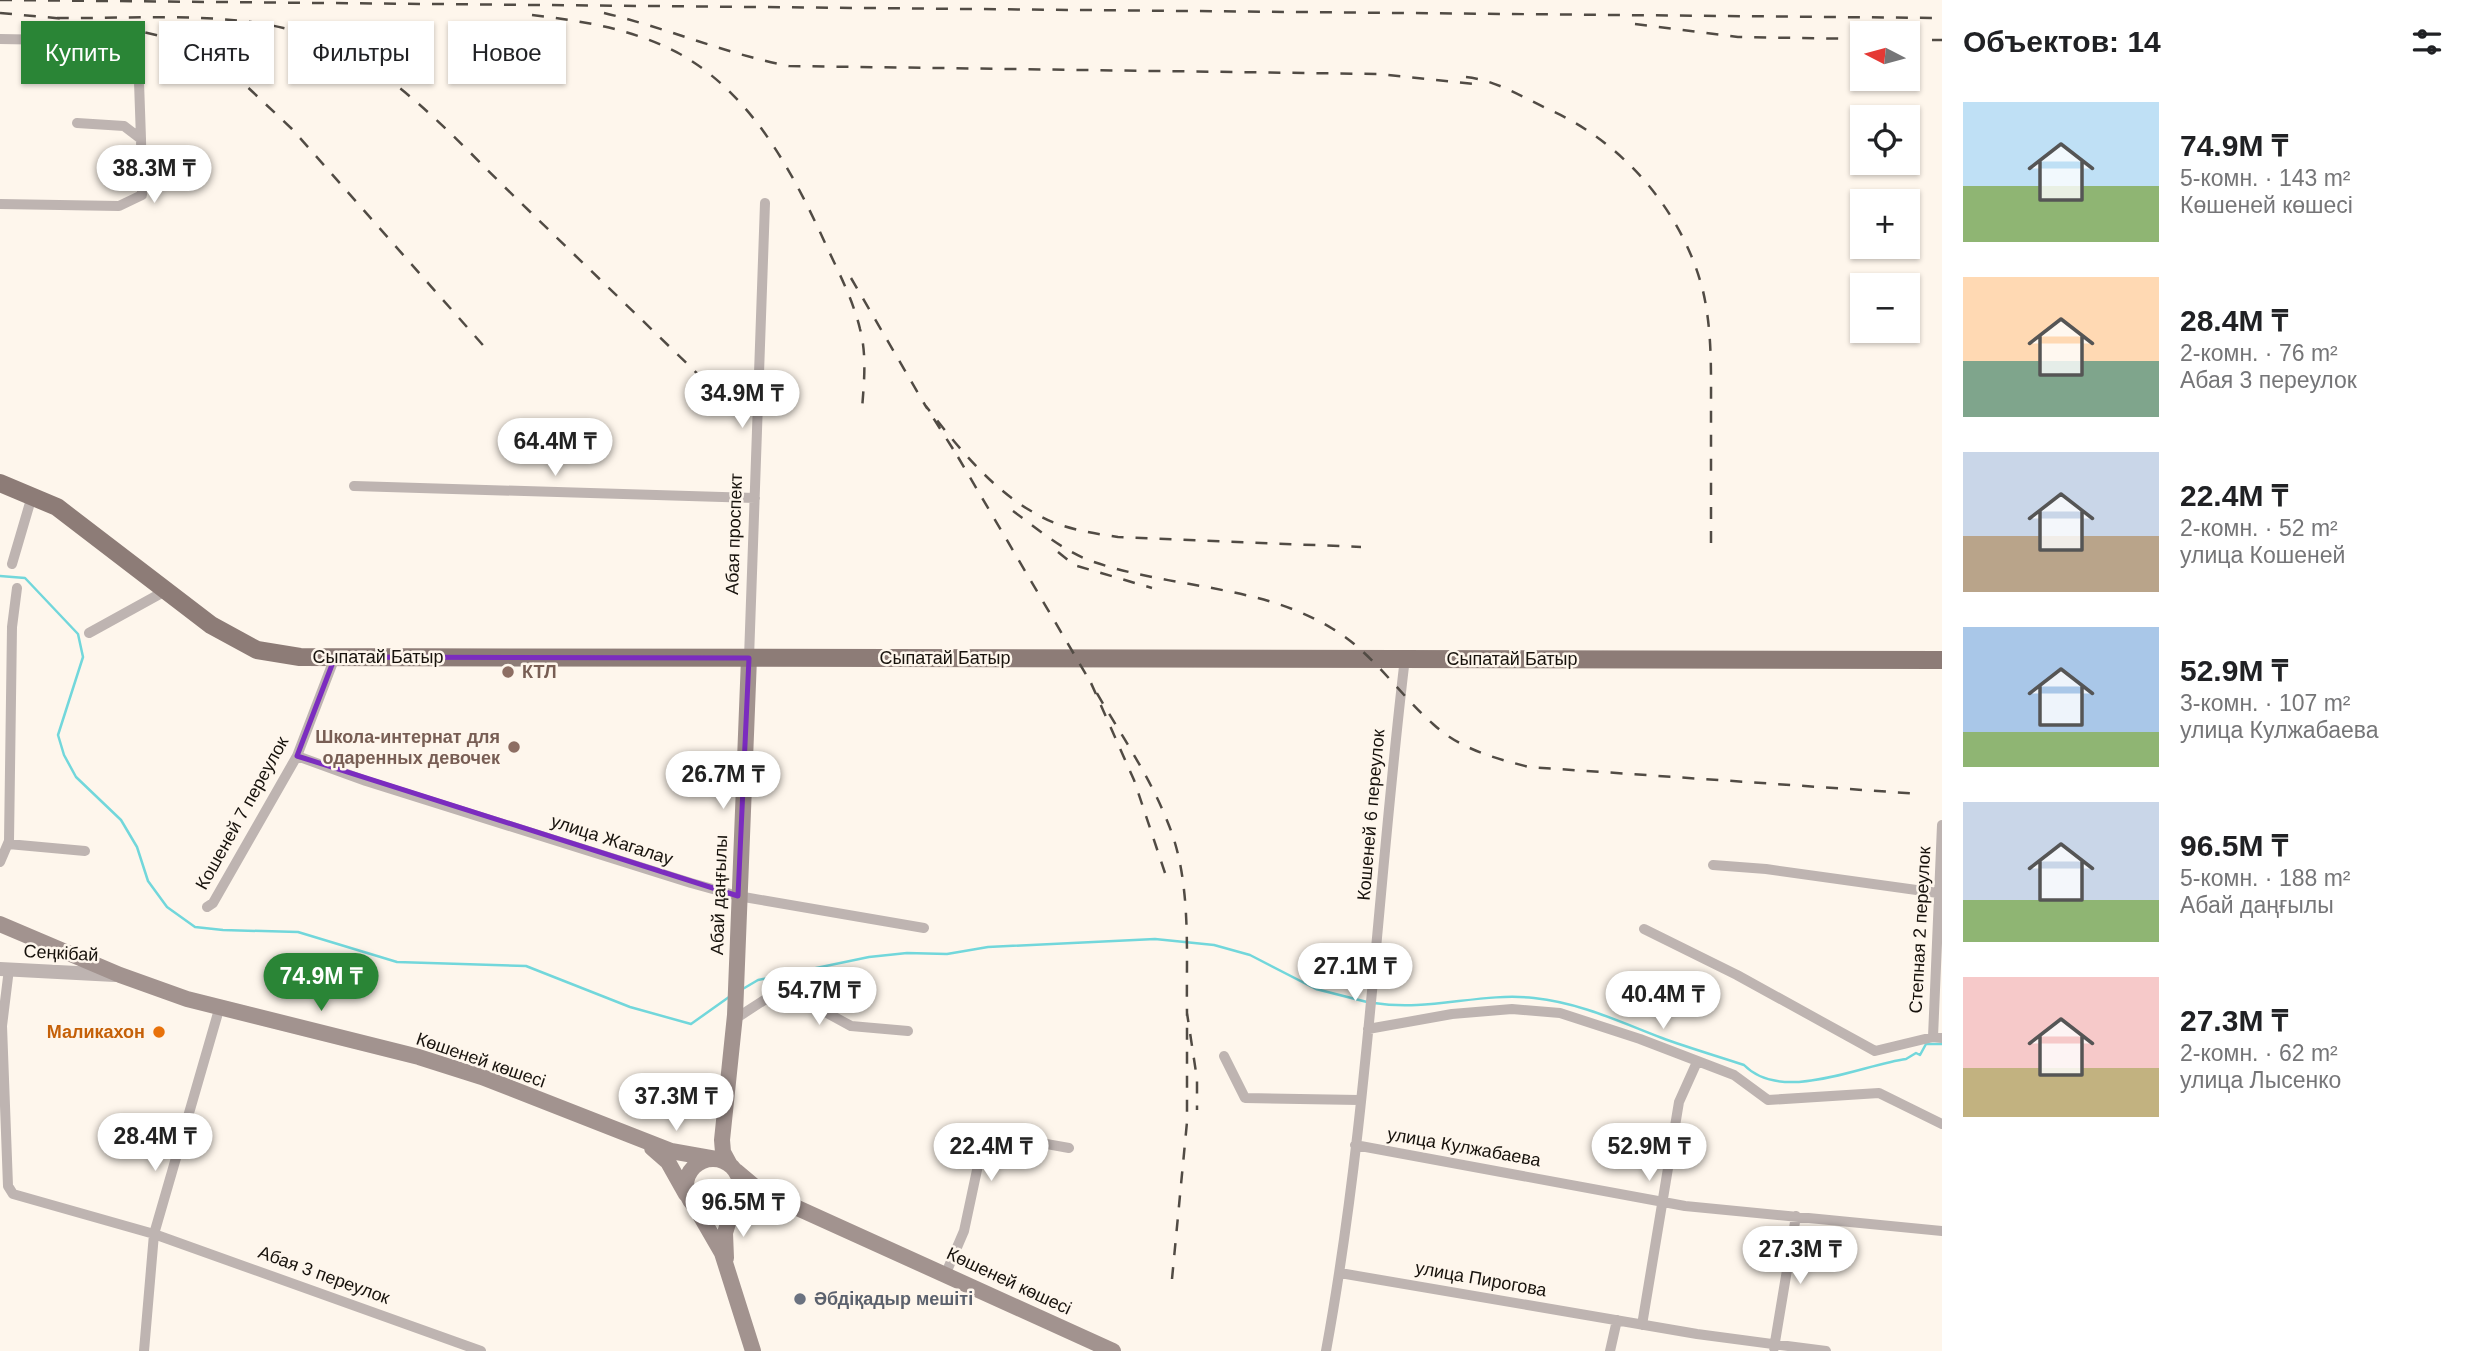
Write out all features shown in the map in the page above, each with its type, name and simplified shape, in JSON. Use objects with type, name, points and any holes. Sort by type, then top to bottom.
[{"type":"main road","name":"Сыпатай Батыр","points":[[0,483],[57,508],[211,625],[257,650],[300,657],[1942,660]]},
{"type":"main road","name":"Абай даңғылы","points":[[735,1017],[748,658]]},
{"type":"main road","name":"Көшеней көшесі","points":[[0,924],[120,975],[187,999],[482,1077],[628,1136]]},
{"type":"main road","points":[[686,1194],[685,1184],[716,1164],[723,1152],[724,1113],[735,1017]]},
{"type":"main road","points":[[716,1164],[715,1139],[724,1113]]},
{"type":"main road","points":[[628,1136],[716,1164],[740,1186],[725,1233],[728,1270]]},
{"type":"main road","points":[[628,1136],[652,1148],[668,1162],[696,1208],[728,1270],[753,1351]]},
{"type":"main road","name":"Көшеней көшесі","points":[[716,1164],[751,1186],[1113,1351]]},
{"type":"main road","points":[[696,1208],[703,1212],[720,1213],[755,1195],[773,1196]]},
{"type":"street","points":[[0,39],[114,41],[130,45],[138,53],[142,195],[119,206],[0,204]]},
{"type":"street","points":[[77,123],[124,126],[141,139]]},
{"type":"street","name":"Абая проспект","points":[[748,658],[765,203]]},
{"type":"street","points":[[354,486],[424,491],[755,498]]},
{"type":"street","points":[[12,564],[32,496]]},
{"type":"street","points":[[0,862],[8,844],[6,626],[17,588]]},
{"type":"street","points":[[89,633],[167,590]]},
{"type":"street","name":"Кошеней 7 переулок","points":[[207,906],[213,903],[297,756],[335,657]]},
{"type":"street","name":"Кошеней 6 переулок","points":[[1326,1351],[1340,1273],[1355,1145],[1405,658]]},
{"type":"street","name":"улица Жагалау","points":[[297,756],[366,781],[738,896],[924,928]]},
{"type":"street","name":"Степная 2 переулок","points":[[1937,1037],[1942,825]]},
{"type":"street","points":[[8,844],[85,851]]},
{"type":"street","points":[[1713,865],[1939,886]]},
{"type":"street","points":[[1644,929],[1737,975],[1875,1051],[1937,1037]]},
{"type":"street","name":"Сеңкібай","points":[[4,969],[120,975]]},
{"type":"street","name":"Абая 3 переулок","points":[[4,969],[2,1026],[8,1186],[13,1194],[154,1234],[481,1351]]},
{"type":"street","points":[[735,1017],[778,991],[790,988],[799,990],[816,1007],[851,1026],[908,1031]]},
{"type":"street","points":[[144,1351],[154,1234],[220,1006]]},
{"type":"street","points":[[1368,1029],[1452,1014],[1513,1009],[1560,1013],[1640,1039],[1734,1075],[1768,1100],[1879,1093],[1942,1124]]},
{"type":"street","points":[[1224,1056],[1245,1098],[1359,1100]]},
{"type":"street","points":[[1642,1325],[1679,1102],[1697,1062]]},
{"type":"street","points":[[946,1273],[964,1231],[985,1138],[991,1134],[1069,1148]]},
{"type":"street","name":"улица Кулжабаева","points":[[1355,1145],[1663,1202],[1942,1231]]},
{"type":"street","points":[[1774,1348],[1796,1216]]},
{"type":"street","name":"улица Пирогова","points":[[1340,1273],[1774,1348],[1826,1351]]},
{"type":"street","points":[[1610,1351],[1617,1320]]},
{"type":"highlighted area","points":[[335,657],[749,658],[738,896],[297,756]]},
{"type":"waterway","points":[[0,576],[25,578],[78,634],[83,657],[58,735],[64,755],[76,777],[121,820],[137,847],[148,881],[167,907],[195,927],[298,932],[397,962],[526,966],[630,1007],[691,1024],[729,997]]},
{"type":"waterway","points":[[741,990],[758,980],[869,957],[907,953],[947,954],[988,947],[1155,939],[1214,945],[1250,955],[1316,989],[1367,1002]]},
{"type":"waterway","points":[[1374,1003],[1415,1005],[1514,997],[1551,1000],[1600,1014],[1672,1042],[1744,1065],[1760,1076],[1779,1081],[1800,1082],[1845,1074],[1906,1059],[1916,1053],[1920,1055],[1926,1044],[1942,1044]]},
{"type":"railway","points":[[0,0],[1942,18]]},
{"type":"railway","points":[[0,13],[66,19]]},
{"type":"railway","points":[[604,13],[742,55],[789,66],[1378,74],[1474,84]]},
{"type":"railway","points":[[532,15],[608,27],[663,45],[706,71],[750,113],[800,191],[850,297],[864,349],[862,409]]},
{"type":"railway","points":[[57,18],[209,18],[268,25],[328,43],[360,60],[389,80],[444,127],[704,380]]},
{"type":"railway","points":[[1635,24],[1738,37],[1850,39]]},
{"type":"railway","points":[[145,32],[190,43],[223,64],[292,129],[489,352]]},
{"type":"railway","points":[[1920,40],[1942,40]]},
{"type":"railway","points":[[1466,77],[1509,90],[1577,124],[1602,141],[1647,183],[1681,234],[1703,291],[1709,335],[1711,553]]},
{"type":"railway","points":[[851,278],[925,405]]},
{"type":"railway","points":[[953,449],[925,405],[963,452],[991,481],[1023,506],[1058,524],[1118,537],[1361,547]]},
{"type":"railway","points":[[958,457],[1091,683]]},
{"type":"railway","points":[[1013,511],[1062,546],[1094,562],[1154,578],[1246,595],[1305,614],[1333,629],[1360,649],[1443,733],[1478,752],[1503,760],[1529,767],[1921,794]]},
{"type":"railway","points":[[1058,552],[1074,565],[1152,588]]},
{"type":"railway","points":[[1165,873],[1134,780],[1091,683],[1152,787],[1176,845],[1186,917],[1187,1013]]},
{"type":"railway","points":[[1172,1279],[1187,1122],[1187,1013],[1197,1079],[1197,1110]]},
{"type":"place","name":"КТЛ","points":[[508,672]]},
{"type":"place","name":"Школа-интернат для одаренных девочек","points":[[514,747]]},
{"type":"place","name":"Маликахон","points":[[159,1032]]},
{"type":"place","name":"Әбдіқадыр мешіті","points":[[800,1299]]}]
